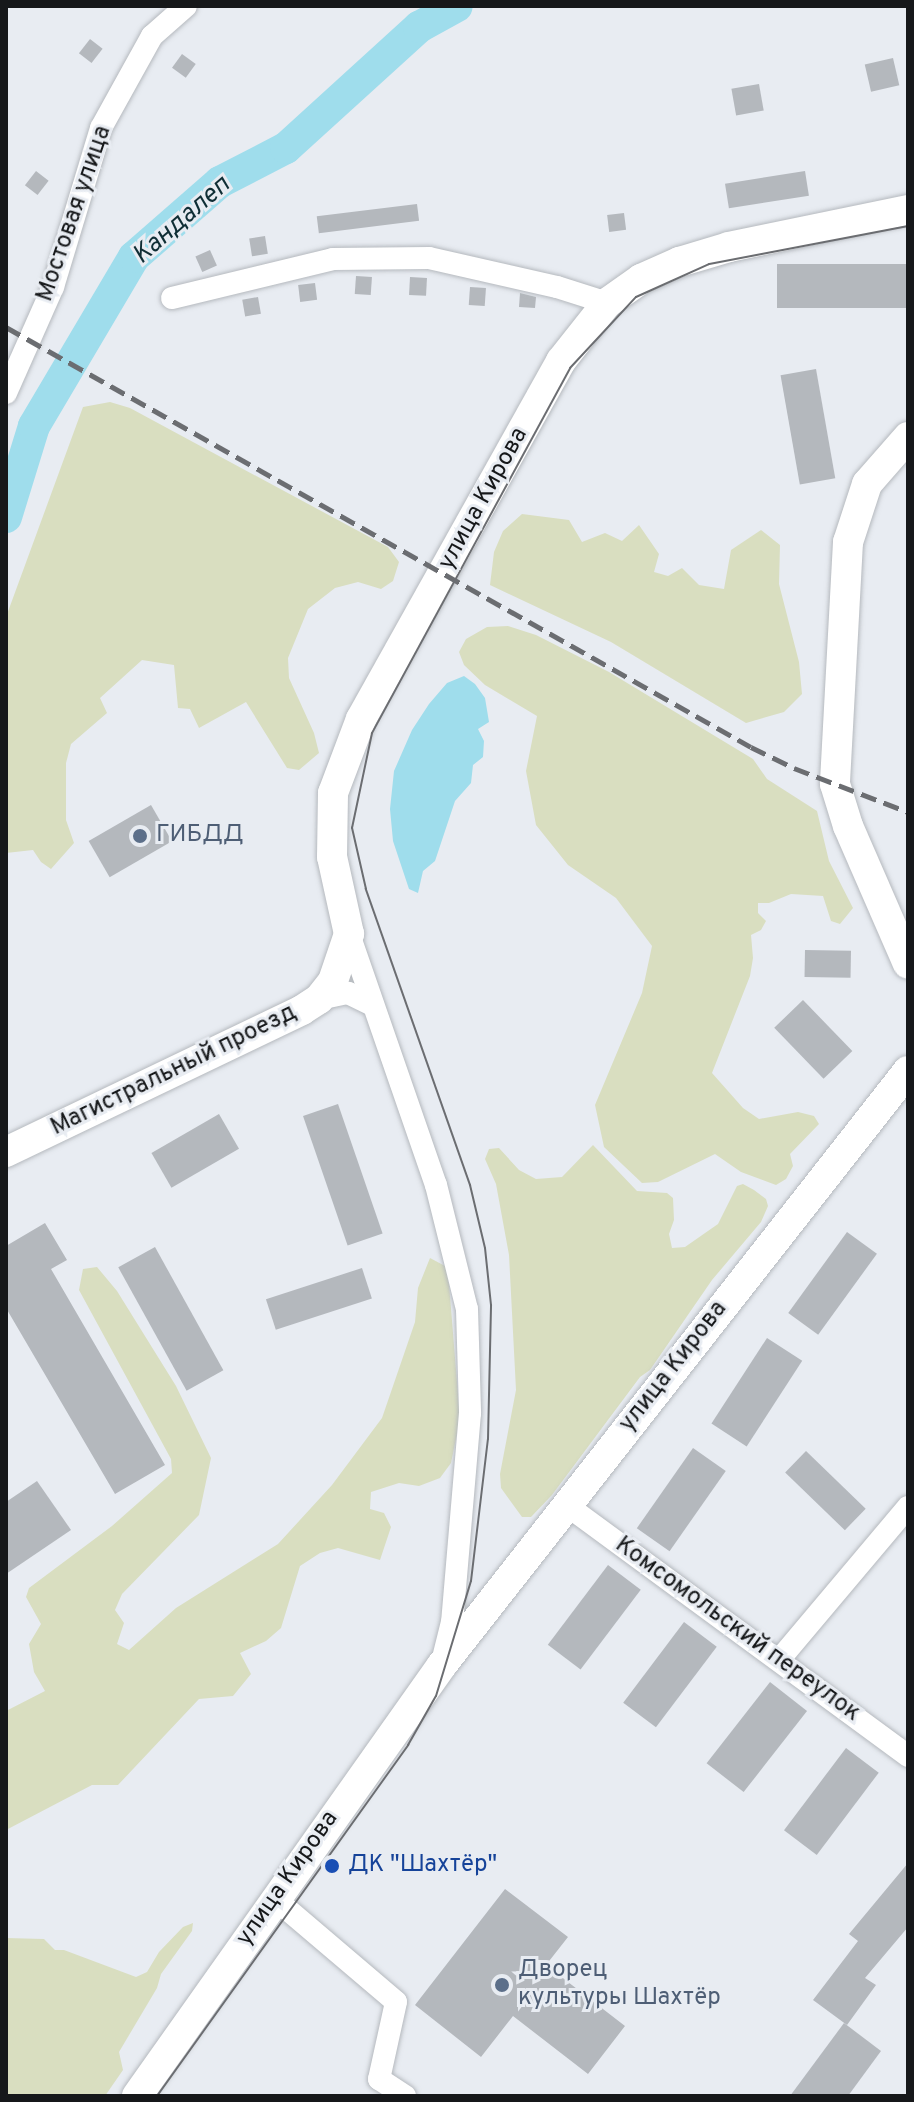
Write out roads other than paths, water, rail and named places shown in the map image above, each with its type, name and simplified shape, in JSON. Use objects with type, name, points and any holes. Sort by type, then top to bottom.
[{"type":"street","name":"Мостовая улица","points":[[6,393],[53,287],[101,128],[152,36],[186,6]]},
{"type":"street","name":"улица Кирова","points":[[442,1665],[452,1622],[470,1413],[467,1309],[436,1185],[349,934],[332,857],[333,793],[361,719],[561,361],[607,303],[641,279],[679,262],[729,247],[908,210]]},
{"type":"street","points":[[172,298],[333,259],[429,258],[557,287],[607,303]]},
{"type":"street","points":[[908,437],[867,484],[848,542],[835,784],[848,826],[908,964]]},
{"type":"street","name":"Магистральный проезд","points":[[6,1152],[319,999],[333,981],[349,934]]},
{"type":"street","points":[[319,999],[348,993],[373,1005]]},
{"type":"street","name":"улица Кирова","points":[[137,2096],[274,1898],[442,1665],[565,1504],[908,1071]]},
{"type":"street","name":"Комсомольский переулок","points":[[565,1504],[908,1756]]},
{"type":"street","points":[[779,1660],[908,1507]]},
{"type":"street","points":[[274,1898],[396,2002],[379,2079],[405,2096]]},
{"type":"water","points":[[464,676],[475,684],[485,698],[489,722],[478,729],[484,741],[483,757],[473,765],[471,783],[455,801],[435,861],[423,871],[418,893],[409,889],[393,841],[390,809],[394,771],[412,730],[429,704],[447,683]]},
{"type":"waterway","name":"Кандалеп","points":[[6,517],[34,426],[134,257],[220,182],[286,148],[419,27],[457,6]]},
{"type":"tram line","points":[[157,2096],[408,1745],[436,1696],[471,1581],[488,1439],[491,1305],[485,1248],[470,1185],[366,889],[352,828],[372,733],[570,368],[636,297],[709,264],[908,226]]},
{"type":"railway","points":[[6,327],[751,747],[794,768],[908,812]]},
{"type":"place","name":"ГИБДД","points":[[140,836]]},
{"type":"place","name":"ДК \"Шахтёр\"","points":[[332,1866]]},
{"type":"place","name":"Дворец культуры Шахтёр","points":[[502,1985]]}]
